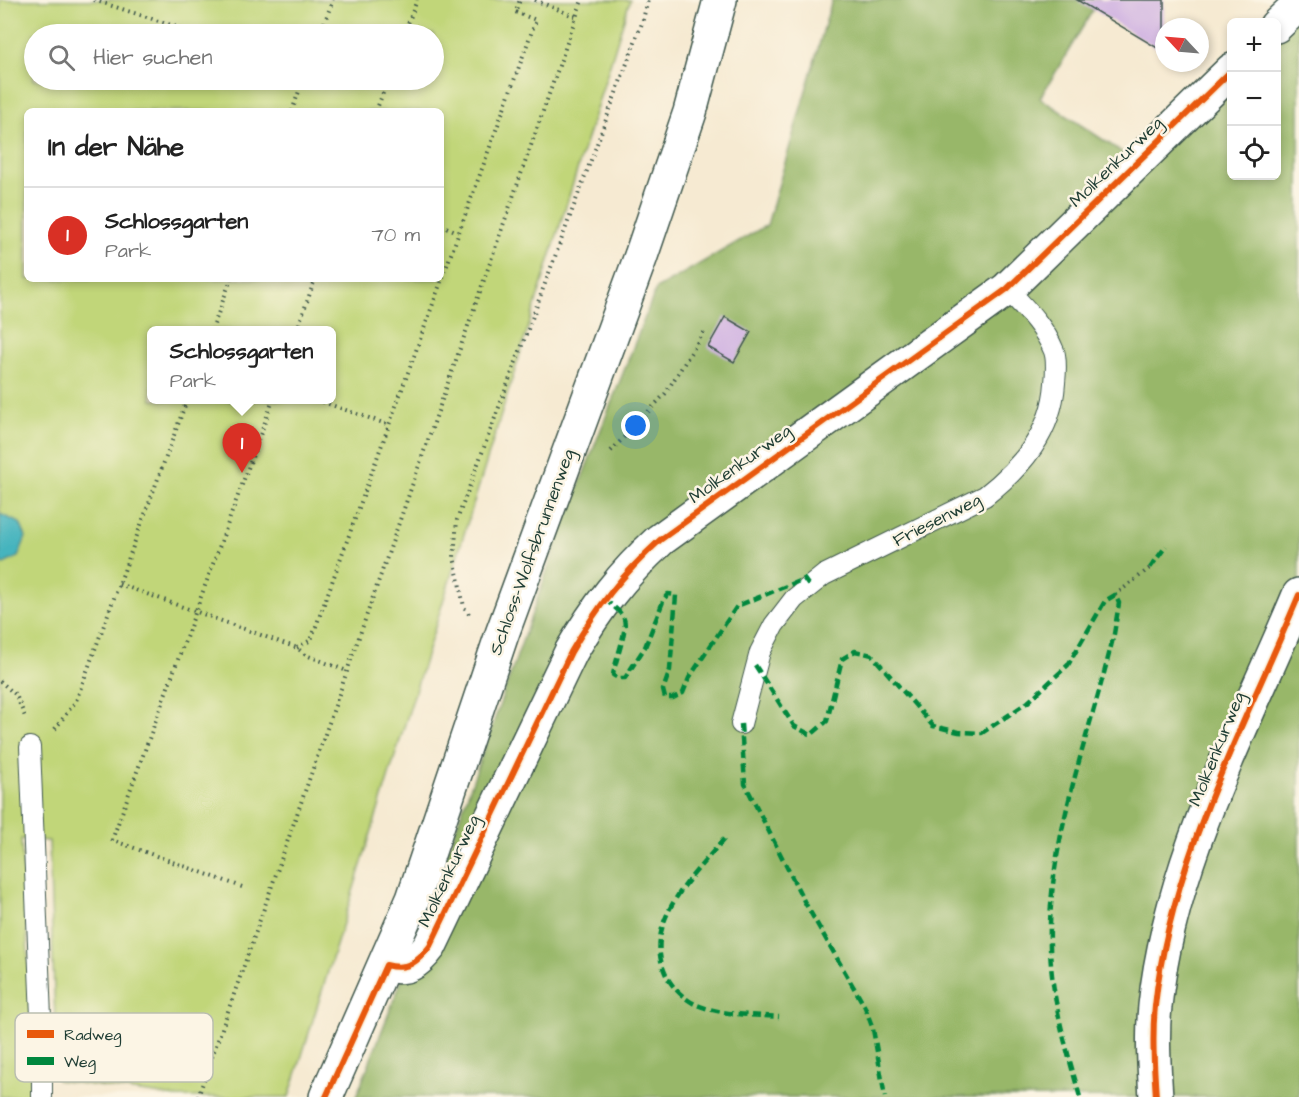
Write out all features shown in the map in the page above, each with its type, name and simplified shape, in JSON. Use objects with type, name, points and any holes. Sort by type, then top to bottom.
[{"type":"street","name":"Schloss-Wolfsbrunnenweg","points":[[326,1097],[386,965],[413,899],[502,634],[642,256],[690,112],[720,0]]},
{"type":"street","points":[[1281,21],[1299,4]]},
{"type":"street","name":"Molkenkurweg","points":[[386,965],[405,967],[418,961],[430,946],[571,652],[594,614],[625,573],[660,540],[1007,289],[1230,72]]},
{"type":"street","name":"Molkenkurweg","points":[[1156,1097],[1154,1033],[1156,997],[1164,949],[1186,869],[1232,750],[1299,595]]},
{"type":"lane","name":"Friesenweg","points":[[741,724],[760,652],[783,612],[795,599],[824,575],[985,496],[1006,479],[1034,447],[1054,404],[1054,351],[1036,321],[1007,289]]},
{"type":"lane","points":[[30,747],[41,1013]]},
{"type":"path","points":[[94,0],[168,24]]},
{"type":"path","points":[[324,24],[333,0]]},
{"type":"path","points":[[408,24],[417,0]]},
{"type":"path","points":[[444,271],[536,20],[515,12],[520,0]]},
{"type":"path","points":[[535,0],[576,17]]},
{"type":"path","points":[[213,1054],[582,0]]},
{"type":"path","points":[[502,634],[474,622],[464,607],[454,557],[457,520],[642,23],[648,0]]},
{"type":"path","points":[[293,108],[299,90]]},
{"type":"path","points":[[377,108],[384,90]]},
{"type":"path","points":[[444,226],[458,232]]},
{"type":"path","points":[[213,326],[230,282]]},
{"type":"path","points":[[298,326],[314,282]]},
{"type":"path","points":[[297,648],[311,640],[440,282]]},
{"type":"path","points":[[611,452],[664,394],[704,332]]},
{"type":"path","points":[[0,681],[16,695],[25,715],[30,747],[53,733],[76,701],[185,404]]},
{"type":"path","points":[[242,887],[112,840],[271,404]]},
{"type":"path","points":[[331,404],[389,425]]},
{"type":"path","points":[[1115,595],[1150,568]]},
{"type":"path","points":[[119,584],[297,648],[306,655],[347,671]]},
{"type":"path","points":[[198,1097],[203,1082]]},
{"type":"green space","points":[[0,0],[630,0],[289,1097],[176,1097],[71,1082],[213,1082],[213,1013],[55,1013],[49,841],[21,839],[32,1013],[15,1013],[15,1082],[31,1082],[30,1097],[0,1097]]},
{"type":"green space","points":[[832,0],[1099,0],[1040,98],[1129,157],[1227,55],[1227,180],[1281,180],[1281,18],[1262,18],[1280,0],[1299,0],[1299,1097],[356,1097],[406,969],[563,526],[656,289],[767,225]]},
{"type":"water","points":[[0,514],[20,523],[26,537],[18,557],[4,564],[0,562]]},
{"type":"building","points":[[1077,0],[1164,0],[1164,18],[1155,18],[1155,47]]},
{"type":"building","points":[[725,317],[751,332],[734,362],[708,347]]},
{"type":"marked path","points":[[1150,568],[1166,546]]},
{"type":"marked path","points":[[604,599],[618,610],[624,619],[623,638],[613,675],[625,678],[645,647],[664,599],[668,594],[676,595],[670,670],[663,690],[665,698],[673,698],[683,693],[689,678],[737,606],[804,579],[809,586]]},
{"type":"marked path","points":[[755,665],[794,726],[811,735],[827,721],[842,659],[855,651],[872,655],[933,726],[959,732],[982,733],[1028,702],[1068,665],[1105,601],[1115,595],[1119,603],[1114,634],[1072,788],[1055,867],[1051,906],[1050,946],[1053,984],[1080,1097]]},
{"type":"marked path","points":[[741,724],[745,784],[804,901],[865,1007],[873,1029],[885,1097]]},
{"type":"marked path","points":[[724,839],[673,902],[660,938],[660,957],[667,977],[680,993],[693,1003],[727,1013],[779,1017]]},
{"type":"cycle path","points":[[326,1097],[386,965],[400,967],[411,964],[430,946],[571,652],[591,620],[622,579],[660,540],[1007,289],[1230,72]]},
{"type":"cycle path","points":[[1156,1097],[1153,1040],[1155,1006],[1163,952],[1176,899],[1212,796],[1299,595]]},
{"type":"place","name":"Schlossgarten","points":[[242,473]]}]
